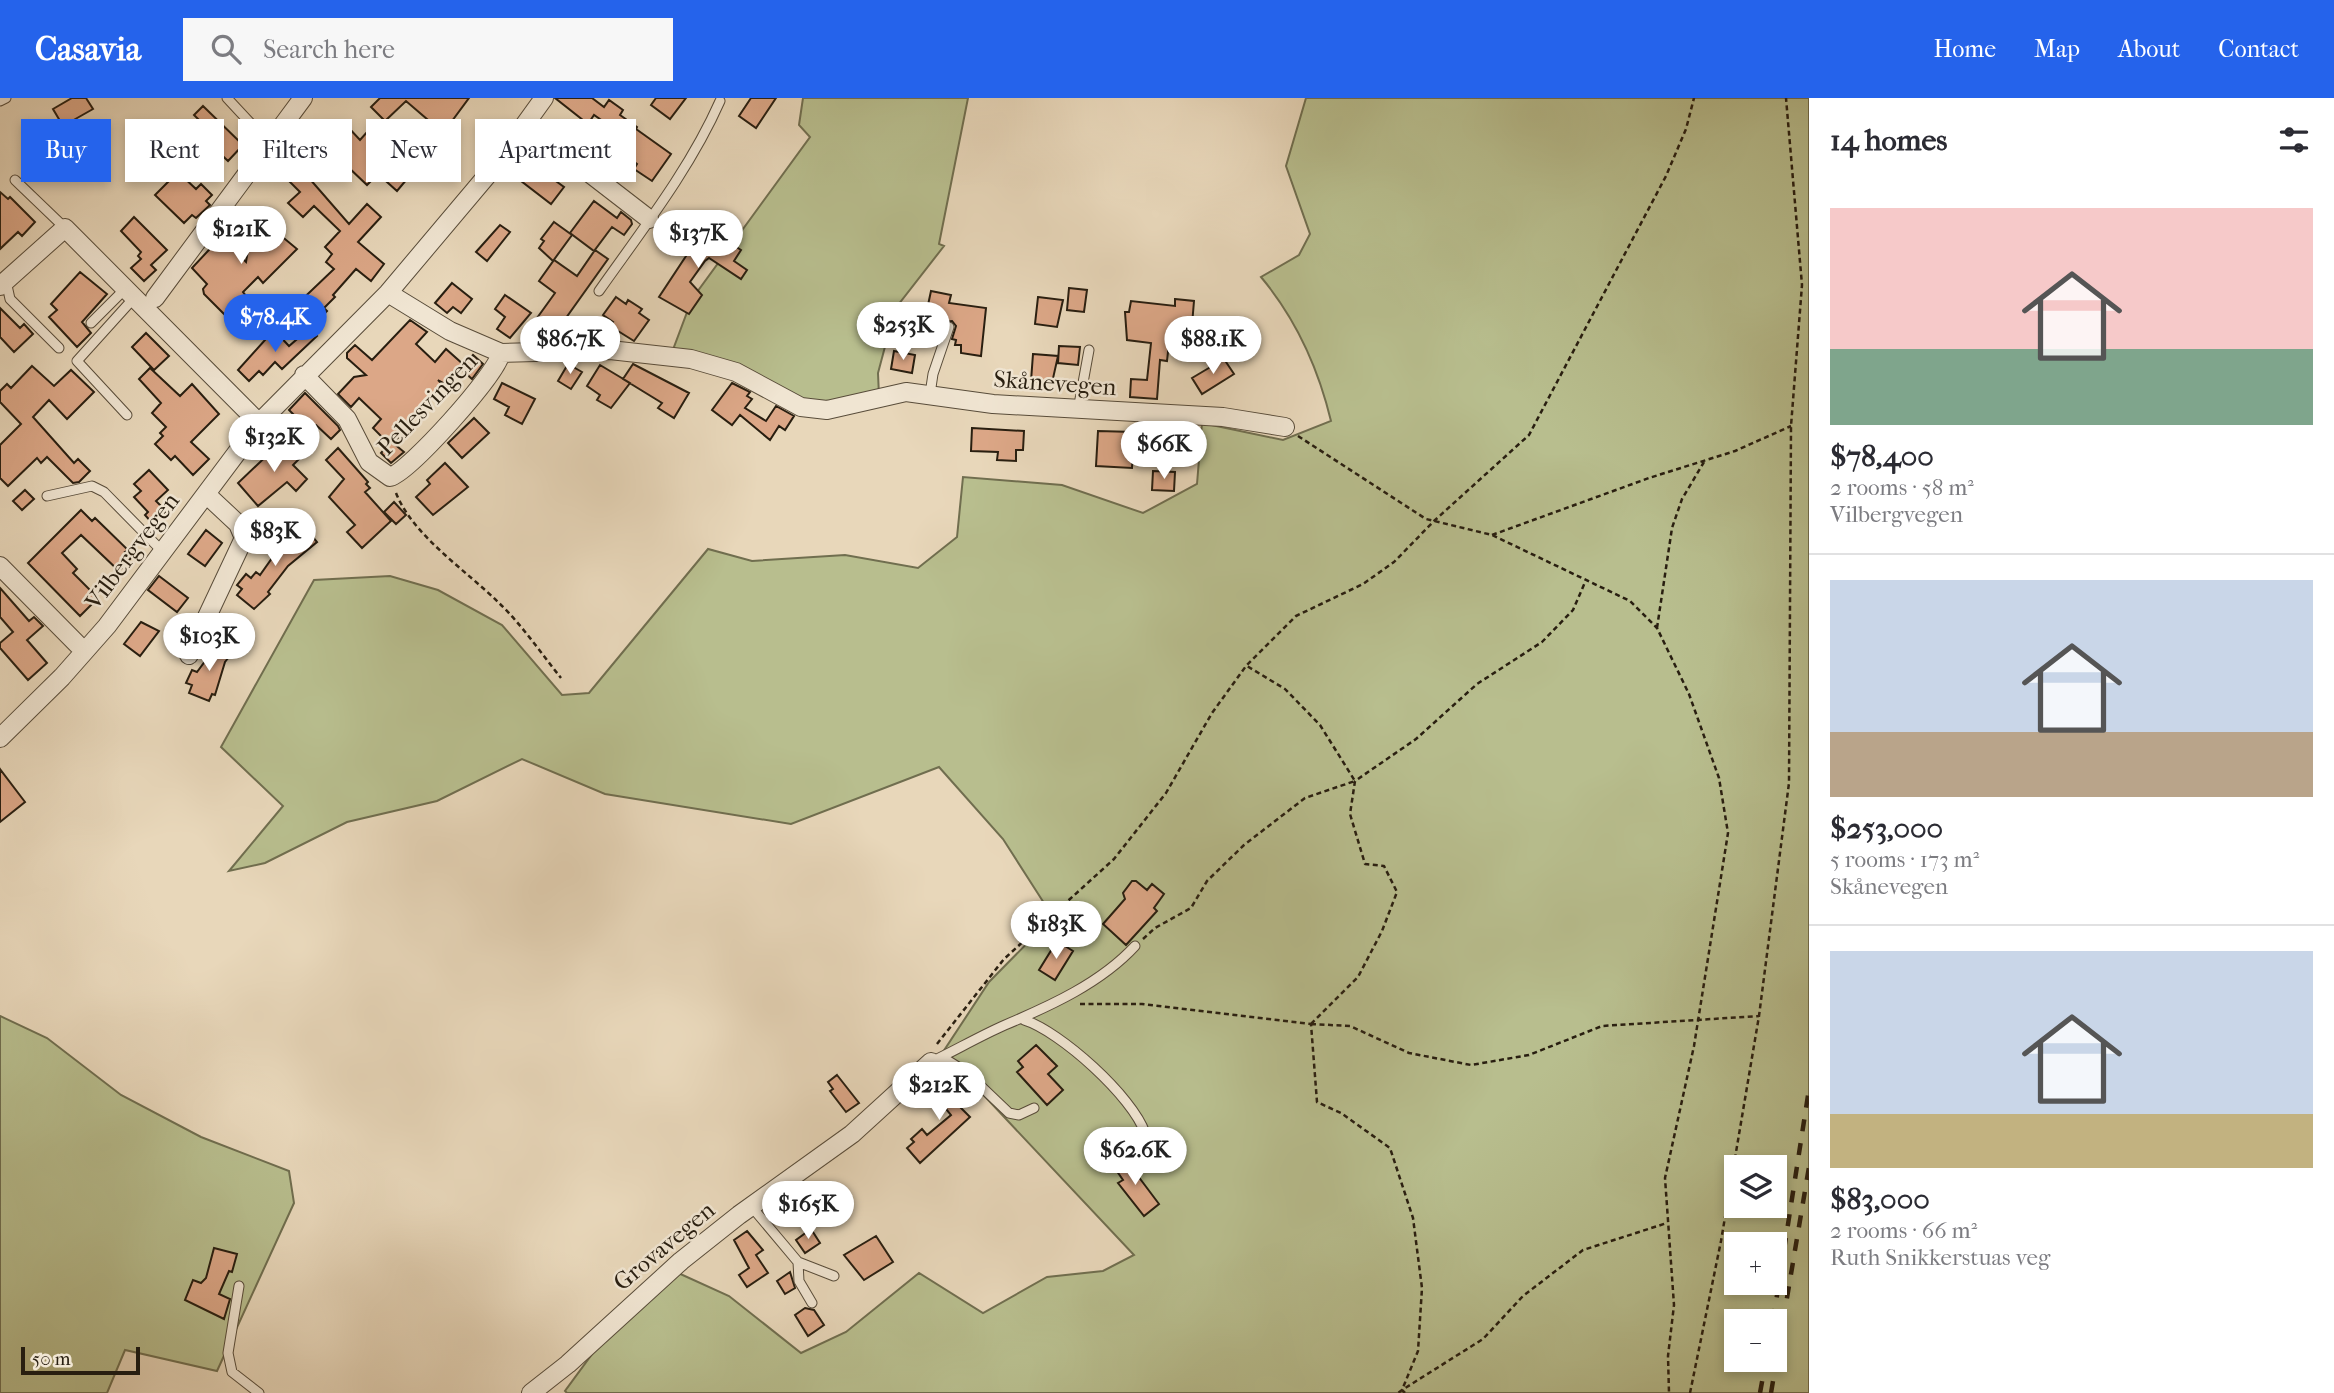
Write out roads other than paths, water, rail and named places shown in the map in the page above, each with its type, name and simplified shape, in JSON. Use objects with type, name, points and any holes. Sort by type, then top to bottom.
[{"type":"street","points":[[286,119],[303,98]]},
{"type":"street","name":"Vilbergvegen","points":[[529,119],[541,99]]},
{"type":"street","points":[[155,298],[239,182]]},
{"type":"street","name":"Vilbergvegen","points":[[0,737],[107,626],[259,423],[388,293],[482,182]]},
{"type":"street","points":[[601,182],[649,219]]},
{"type":"street","points":[[3,284],[65,228],[259,423]]},
{"type":"street","name":"Skånevegen","points":[[388,293],[450,331],[501,353],[610,350],[691,359],[736,372],[787,401],[827,410],[892,393],[930,394],[993,404],[1223,417],[1285,427]]},
{"type":"street","name":"Pellesvingen","points":[[304,375],[347,419],[369,462],[390,477],[405,467],[476,392],[499,363],[501,353]]},
{"type":"street","points":[[188,655],[244,538],[238,524],[206,494]]},
{"type":"street","name":"Vilbergvegen","points":[[0,566],[84,651]]},
{"type":"street","name":"Grovavegen","points":[[531,1393],[568,1364],[681,1261],[751,1206],[852,1134],[931,1063]]},
{"type":"lane","points":[[0,101],[6,98]]},
{"type":"lane","points":[[227,98],[247,119]]},
{"type":"lane","points":[[599,291],[707,131],[720,101]]},
{"type":"lane","points":[[15,180],[65,228]]},
{"type":"lane","points":[[3,284],[10,299],[59,348]]},
{"type":"lane","points":[[91,323],[129,294]]},
{"type":"lane","points":[[127,415],[77,361],[129,294]]},
{"type":"lane","points":[[930,394],[933,374],[949,327]]},
{"type":"lane","points":[[1078,410],[1089,351]]},
{"type":"lane","points":[[47,496],[92,486],[104,492],[162,551]]},
{"type":"lane","points":[[931,1063],[1007,1025],[1024,1020],[1097,976],[1135,946]]},
{"type":"lane","points":[[1024,1020],[1041,1025],[1060,1038],[1135,1112],[1146,1136],[1145,1165]]},
{"type":"lane","points":[[931,1063],[966,1072],[1009,1113],[1019,1115],[1034,1108]]},
{"type":"lane","points":[[792,1176],[824,1217]]},
{"type":"lane","points":[[751,1206],[798,1262],[834,1276]]},
{"type":"lane","points":[[798,1262],[799,1281],[812,1303]]},
{"type":"lane","points":[[239,1286],[228,1353],[232,1372],[259,1393]]},
{"type":"railway","points":[[1775,1309],[1809,1089]]},
{"type":"railway","points":[[1771,1393],[1809,1167]]},
{"type":"railway","points":[[1760,1393],[1764,1372]]}]
